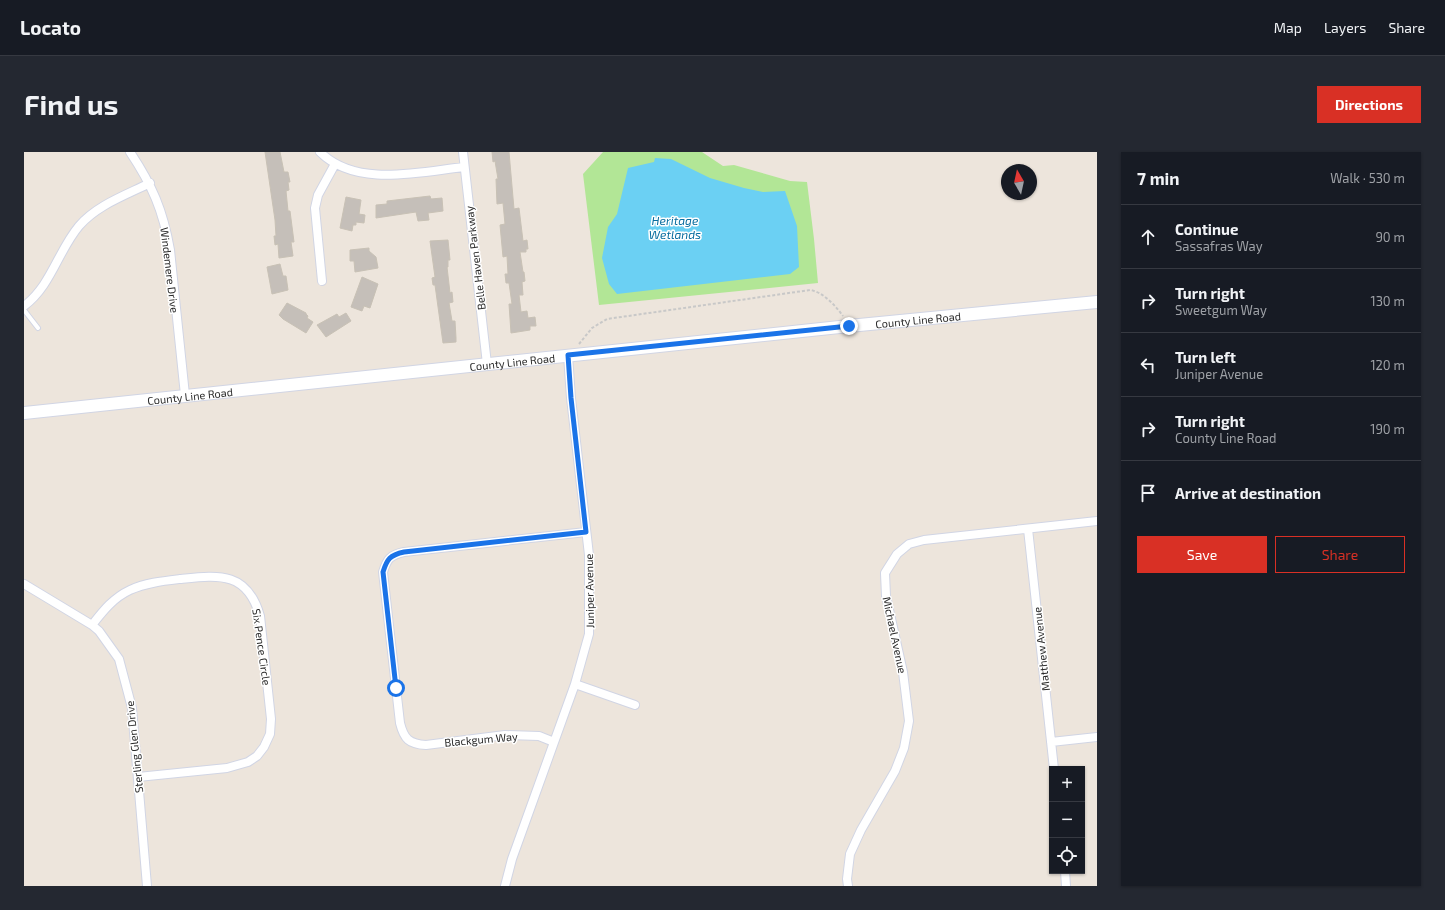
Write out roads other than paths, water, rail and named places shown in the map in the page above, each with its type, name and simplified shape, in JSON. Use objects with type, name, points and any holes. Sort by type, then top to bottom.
[{"type":"main road","name":"County Line Road","points":[[24,413],[568,355],[1097,302]]},
{"type":"street","name":"Windemere Drive","points":[[130,152],[150,183],[161,211],[170,250],[185,395]]},
{"type":"street","points":[[320,152],[335,164],[355,172],[374,176],[464,167]]},
{"type":"street","name":"Belle Haven Parkway","points":[[463,152],[487,364]]},
{"type":"street","points":[[322,281],[316,208],[318,195],[335,164]]},
{"type":"street","points":[[24,306],[42,288],[79,226],[91,214],[150,183]]},
{"type":"street","name":"Juniper Avenue","points":[[505,886],[512,859],[576,684],[589,634],[589,555],[571,398],[568,355]]},
{"type":"street","name":"Michael Avenue","points":[[848,886],[847,879],[850,854],[861,830],[895,771],[904,748],[909,721],[903,672],[886,596],[885,573],[897,554],[909,544],[924,540],[1097,521]]},
{"type":"street","name":"Matthew Avenue","points":[[1028,529],[1054,766]]},
{"type":"street","name":"Blackgum Way","points":[[554,742],[538,736],[505,735],[426,745],[416,744],[408,740],[402,732],[400,722],[383,583],[383,572],[386,561],[394,554],[404,552],[586,532]]},
{"type":"street","name":"Six Pence Circle","points":[[92,625],[104,609],[115,599],[129,590],[160,581],[222,576],[243,586],[257,605],[260,616],[271,719],[270,734],[264,747],[257,756],[248,762],[227,768],[138,777]]},
{"type":"street","name":"Sterling Glen Drive","points":[[24,584],[92,625],[99,631],[118,659],[132,708],[147,886]]},
{"type":"street","points":[[576,684],[636,705]]},
{"type":"street","points":[[1051,742],[1097,737]]},
{"type":"street","points":[[1065,874],[1066,886]]},
{"type":"lane","points":[[24,310],[38,328]]},
{"type":"water","name":"Heritage Wetlands","points":[[655,158],[671,159],[710,178],[744,188],[763,192],[785,191],[797,226],[799,267],[790,274],[617,294],[609,284],[602,258],[608,227],[617,214],[628,168],[654,162]]}]
